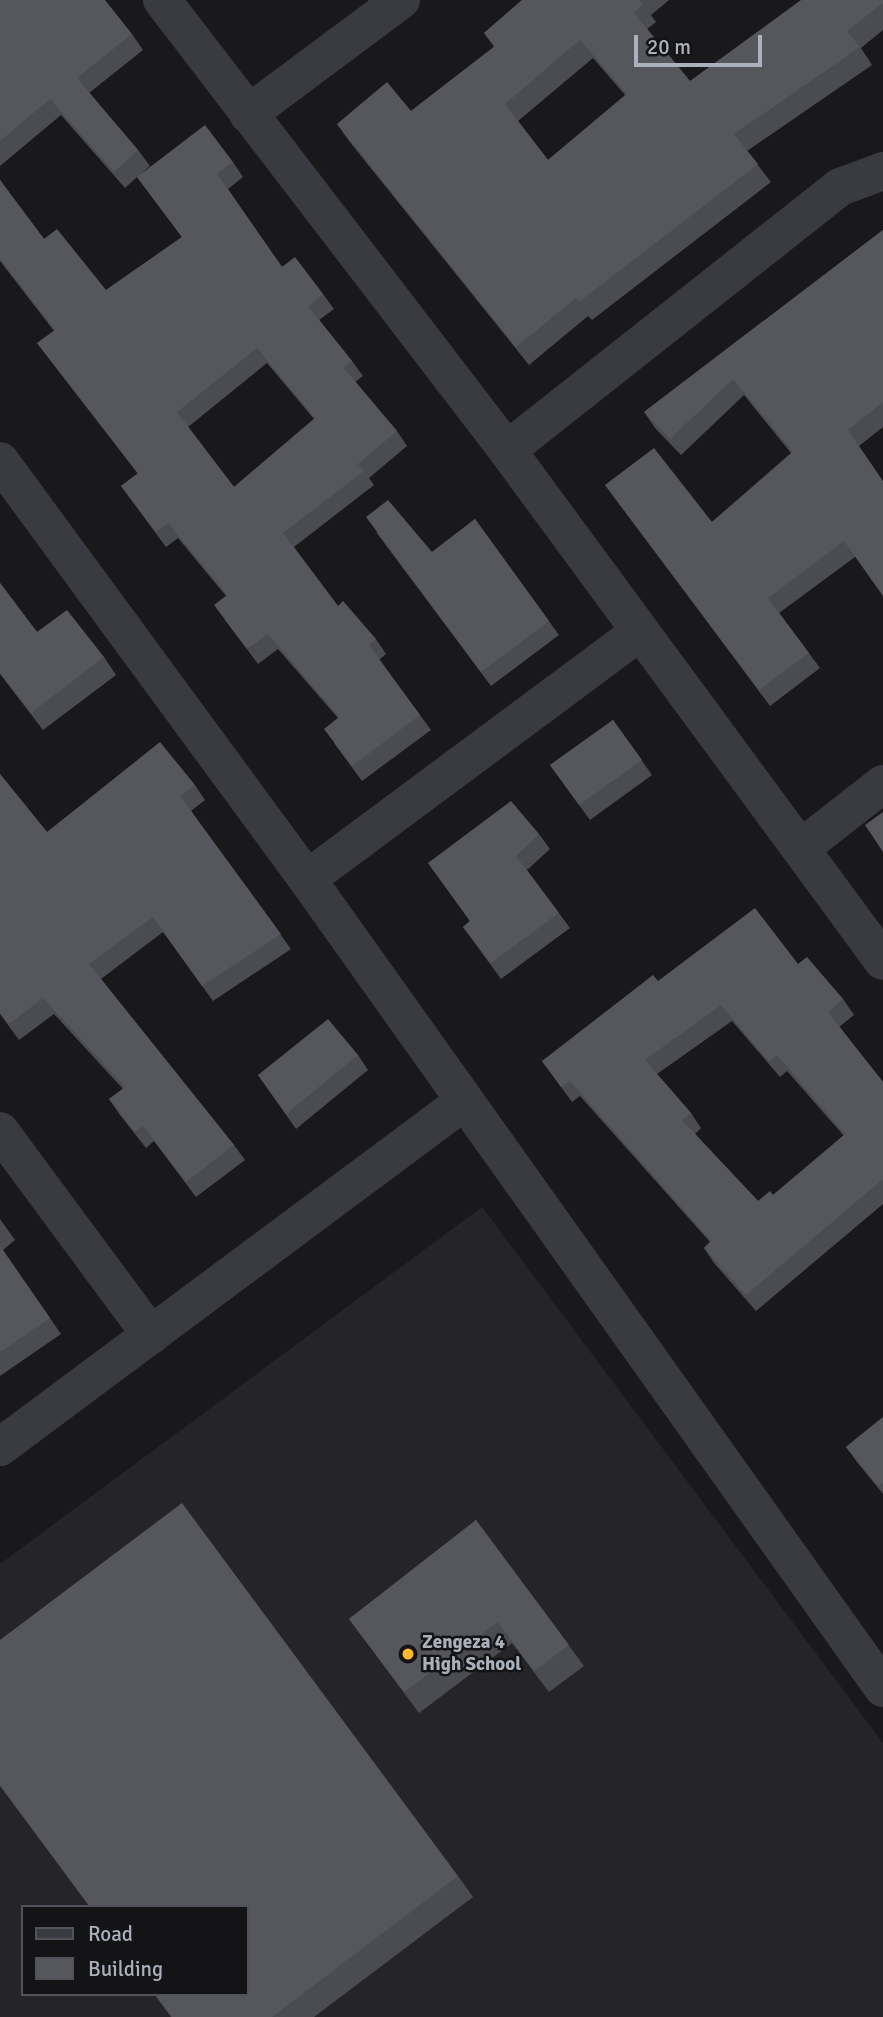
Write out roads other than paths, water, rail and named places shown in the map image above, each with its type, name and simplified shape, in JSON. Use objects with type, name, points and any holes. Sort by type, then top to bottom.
[{"type":"street","points":[[162,0],[507,450],[883,961]]},
{"type":"street","points":[[248,114],[401,0]]},
{"type":"street","points":[[507,450],[840,187],[883,172]]},
{"type":"street","points":[[0,461],[307,879],[462,1103],[883,1688]]},
{"type":"street","points":[[307,879],[640,632]]},
{"type":"street","points":[[801,848],[883,784]]},
{"type":"street","points":[[0,1447],[462,1103]]},
{"type":"street","points":[[0,1132],[151,1335]]},
{"type":"place","name":"Zengeza 4 High School","points":[[408,1654]]}]
